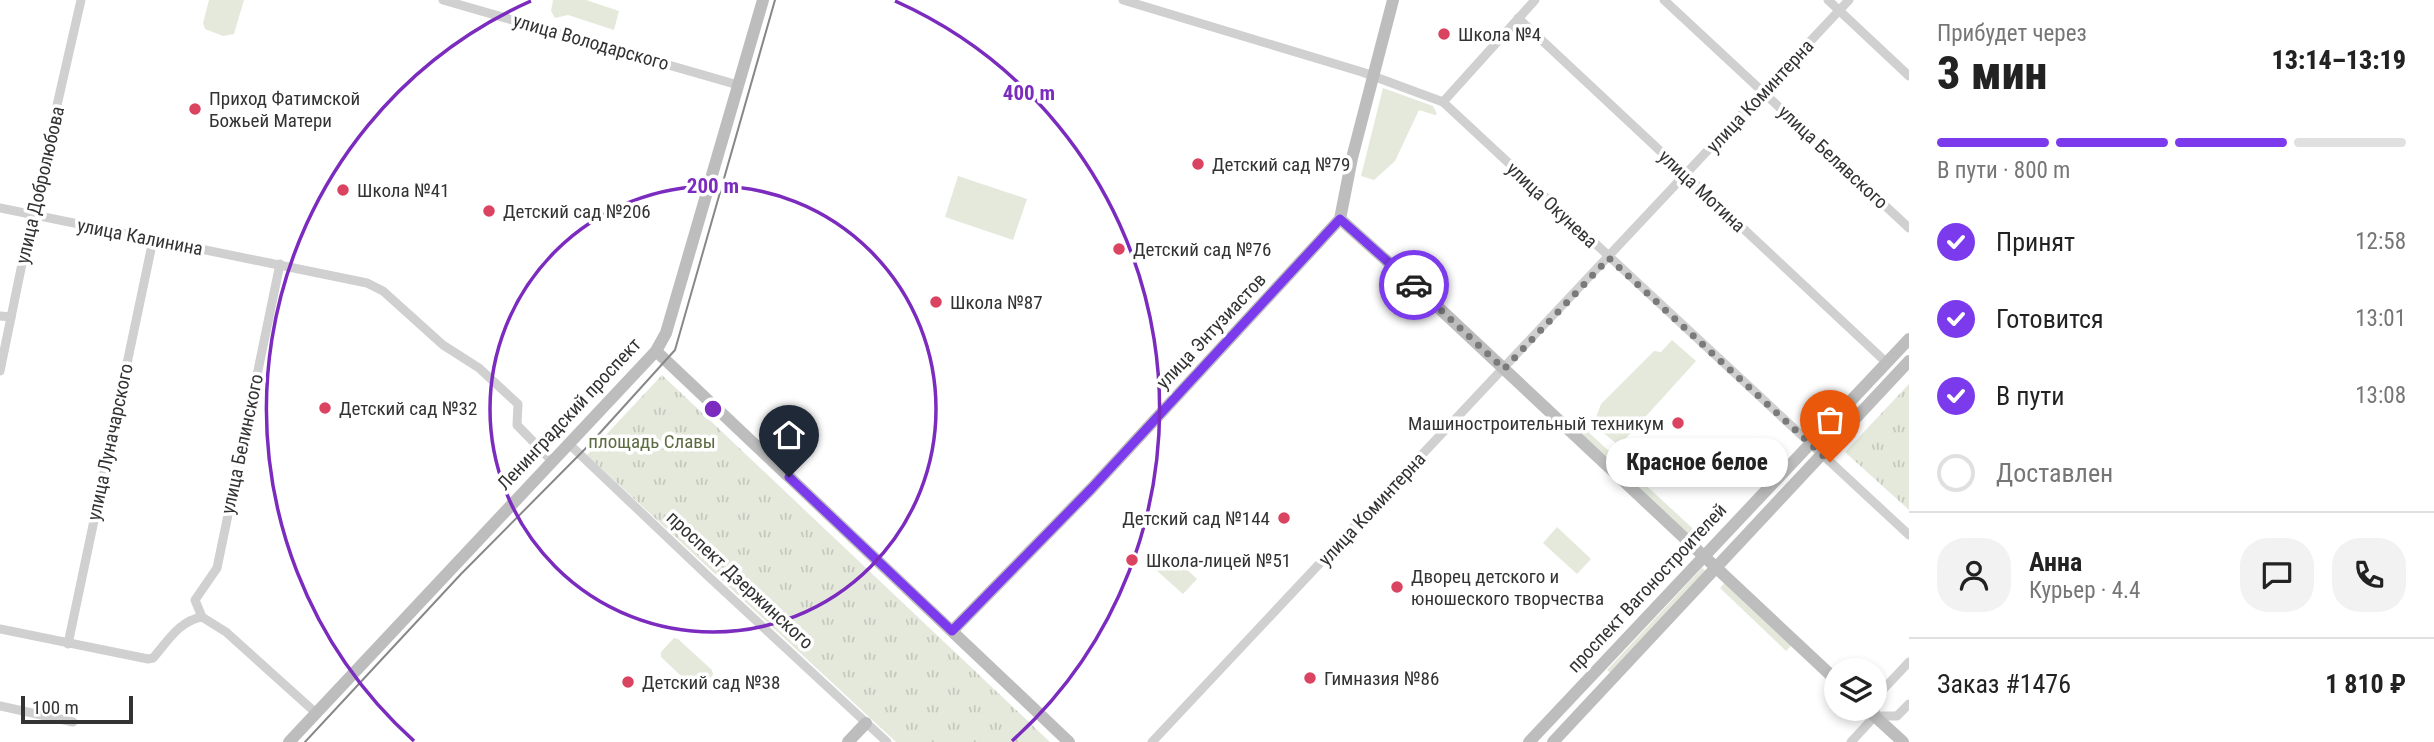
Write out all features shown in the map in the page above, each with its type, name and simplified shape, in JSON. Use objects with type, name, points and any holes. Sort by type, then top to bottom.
[{"type":"street","name":"улица Добролюбова","points":[[0,371],[32,215],[82,0]]},
{"type":"street","name":"улица Володарского","points":[[443,0],[738,85]]},
{"type":"street","name":"Ленинградский проспект","points":[[289,742],[656,351],[666,333],[763,0]]},
{"type":"street","name":"улица Окунева","points":[[1123,0],[1374,76],[1443,102],[1909,535]]},
{"type":"street","points":[[1393,0],[1352,158],[1340,219],[1824,669]]},
{"type":"street","points":[[1443,102],[1535,0]]},
{"type":"street","name":"улица Белявского","points":[[1664,0],[1909,228]]},
{"type":"street","points":[[1828,0],[1909,76]]},
{"type":"street","name":"улица Коминтерна","points":[[1152,742],[1849,0]]},
{"type":"street","name":"улица Мотина","points":[[1518,18],[1887,363]]},
{"type":"street","name":"улица Калинина","points":[[0,208],[280,264]]},
{"type":"street","name":"улица Энтузиастов","points":[[952,631],[1091,489],[1340,219]]},
{"type":"street","name":"улица Луначарского","points":[[68,644],[153,240]]},
{"type":"street","points":[[280,264],[367,283],[383,291],[443,345],[489,377],[517,404],[517,425],[552,461]]},
{"type":"street","name":"улица Белинского","points":[[202,617],[195,600],[217,568],[280,264]]},
{"type":"street","points":[[0,316],[11,317]]},
{"type":"street","name":"проспект Вагоностроителей","points":[[1529,742],[1909,339]]},
{"type":"street","points":[[656,351],[1069,742]]},
{"type":"street","name":"проспект Вагоностроителей","points":[[1553,742],[1909,361]]},
{"type":"street","name":"проспект Дзержинского","points":[[568,443],[887,742]]},
{"type":"street","points":[[0,629],[148,659],[153,658],[181,625],[202,617],[226,632],[316,713]]},
{"type":"street","points":[[1887,685],[1909,662]]},
{"type":"street","points":[[1887,715],[1897,716],[1909,704]]},
{"type":"street","points":[[0,706],[73,722]]},
{"type":"street","points":[[1851,742],[1865,721]]},
{"type":"street","points":[[1880,721],[1903,742]]},
{"type":"street","points":[[848,742],[866,723]]},
{"type":"green space","points":[[209,0],[244,0],[234,34],[223,36],[205,29],[203,23]]},
{"type":"green space","points":[[553,0],[586,0],[619,11],[614,30],[568,15],[555,18],[551,11]]},
{"type":"green space","points":[[1383,88],[1433,106],[1437,114],[1419,110],[1395,161],[1374,180],[1361,176]]},
{"type":"green space","points":[[958,176],[1027,199],[1013,240],[945,217]]},
{"type":"green space","points":[[1672,340],[1696,361],[1619,446],[1598,428],[1596,417],[1601,404],[1654,351],[1661,352]]},
{"type":"green space","name":"площадь Славы","points":[[662,375],[1050,742],[896,742],[587,455]]},
{"type":"green space","points":[[1909,384],[1909,510],[1845,452]]},
{"type":"green space","points":[[1572,417],[1703,538],[1698,543],[1567,422]]},
{"type":"green space","points":[[1557,527],[1591,559],[1577,574],[1543,543]]},
{"type":"green space","points":[[1170,554],[1197,579],[1183,594],[1155,569]]},
{"type":"green space","points":[[1702,568],[1707,572],[1612,674],[1607,670]]},
{"type":"green space","points":[[1726,581],[1793,644],[1786,651],[1720,588]]},
{"type":"green space","points":[[674,638],[712,670],[713,675],[699,690],[661,657],[661,652]]},
{"type":"tram line","points":[[305,742],[461,574],[589,445],[675,350],[775,0]]},
{"type":"way so far","points":[[1414,285],[1504,369],[1609,258],[1830,462]]},
{"type":"place","name":"Школа №4","points":[[1444,34]]},
{"type":"place","name":"Приход Фатимской Божьей Матери","points":[[195,109]]},
{"type":"place","name":"Детский сад №79","points":[[1198,164]]},
{"type":"place","name":"Школа №41","points":[[343,190]]},
{"type":"place","name":"Детский сад №206","points":[[489,211]]},
{"type":"place","name":"Детский сад №76","points":[[1119,249]]},
{"type":"place","name":"Школа №87","points":[[936,302]]},
{"type":"place","name":"Детский сад №32","points":[[325,408]]},
{"type":"place","name":"Машиностроительный техникум","points":[[1678,423]]},
{"type":"place","name":"Красное белое","points":[[1830,462]]},
{"type":"place","name":"Детский сад №144","points":[[1284,518]]},
{"type":"place","name":"Школа-лицей №51","points":[[1132,560]]},
{"type":"place","name":"Дворец детского и юношеского творчества","points":[[1397,587]]},
{"type":"place","name":"Гимназия №86","points":[[1310,678]]},
{"type":"place","name":"Детский сад №38","points":[[628,682]]},
{"type":"route","points":[[789,477],[952,631],[1091,489],[1340,219],[1414,285]]}]
